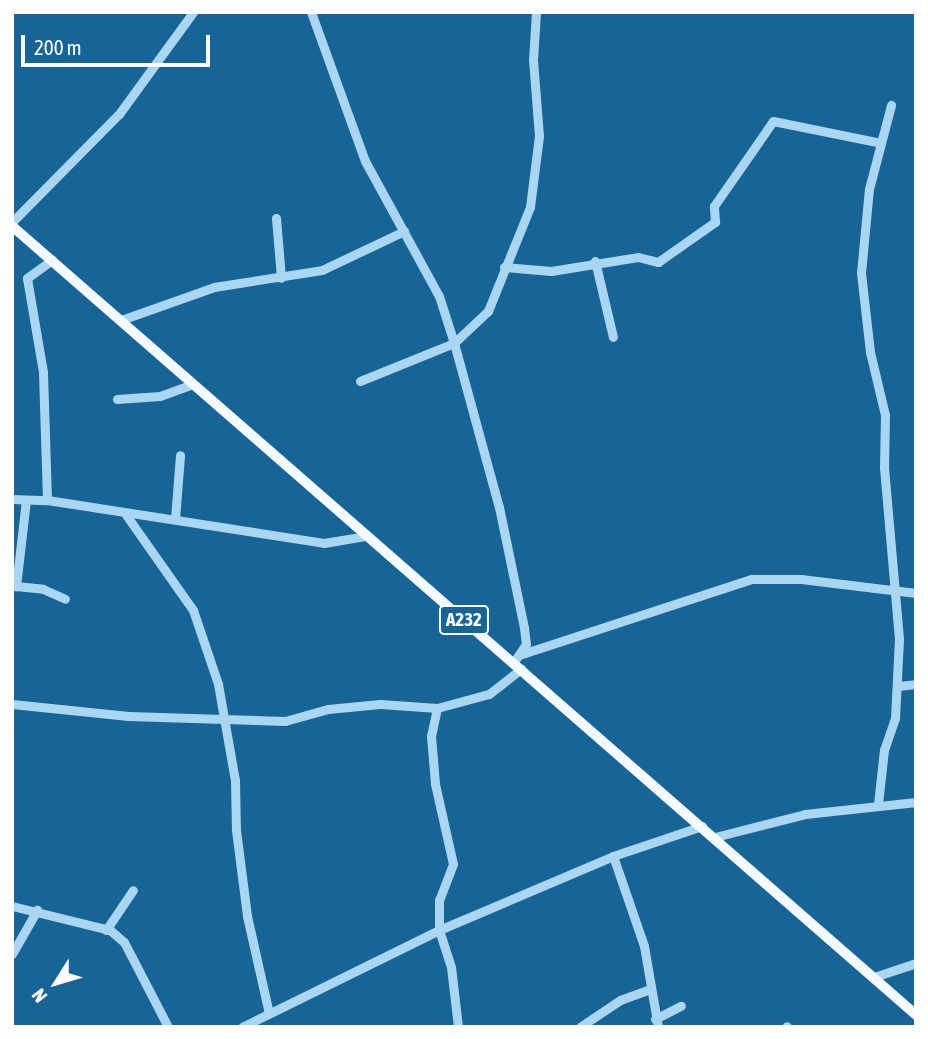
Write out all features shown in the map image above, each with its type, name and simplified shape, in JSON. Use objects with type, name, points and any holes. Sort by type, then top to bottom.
[{"type":"main road","name":"A232","points":[[12,224],[916,1015]]},
{"type":"street","points":[[12,224],[119,114],[193,12]]},
{"type":"street","points":[[12,704],[227,720],[285,721],[328,709],[380,704],[437,708],[489,694],[517,666],[522,654],[524,628],[499,507],[454,343],[439,296],[365,161],[311,12]]},
{"type":"street","points":[[359,381],[454,343],[488,311],[530,207],[539,149],[536,12]]},
{"type":"street","points":[[878,804],[898,686],[897,592],[884,467],[885,415],[870,352],[861,273],[869,189],[891,105]]},
{"type":"street","points":[[504,267],[551,271],[595,261],[638,257],[658,262],[715,222],[714,206],[774,121],[881,143]]},
{"type":"street","points":[[276,218],[281,278]]},
{"type":"street","points":[[121,320],[214,288],[322,270],[404,231]]},
{"type":"street","points":[[47,500],[43,372],[27,278],[52,260]]},
{"type":"street","points":[[595,261],[614,337]]},
{"type":"street","points":[[117,399],[160,396],[193,384]]},
{"type":"street","points":[[175,519],[180,455]]},
{"type":"street","points":[[12,499],[47,500],[324,543],[366,536]]},
{"type":"street","points":[[26,500],[16,586],[43,589],[65,599]]},
{"type":"street","points":[[124,512],[193,610],[227,720],[247,916],[269,1014]]},
{"type":"street","points":[[522,654],[751,579],[801,579],[916,593]]},
{"type":"street","points":[[898,686],[916,684]]},
{"type":"street","points":[[437,708],[431,736],[435,784],[453,864],[439,901],[439,930],[451,967],[458,1027]]},
{"type":"street","points":[[715,837],[805,814],[916,802]]},
{"type":"street","points":[[242,1027],[439,930],[613,856],[702,826]]},
{"type":"street","points":[[613,856],[644,946],[657,1023],[681,1006]]},
{"type":"street","points":[[106,930],[133,890]]},
{"type":"street","points":[[12,906],[37,909],[106,930],[124,942],[168,1027]]},
{"type":"street","points":[[12,954],[37,909]]},
{"type":"street","points":[[874,977],[916,963]]},
{"type":"street","points":[[580,1027],[620,1000],[651,989]]}]
